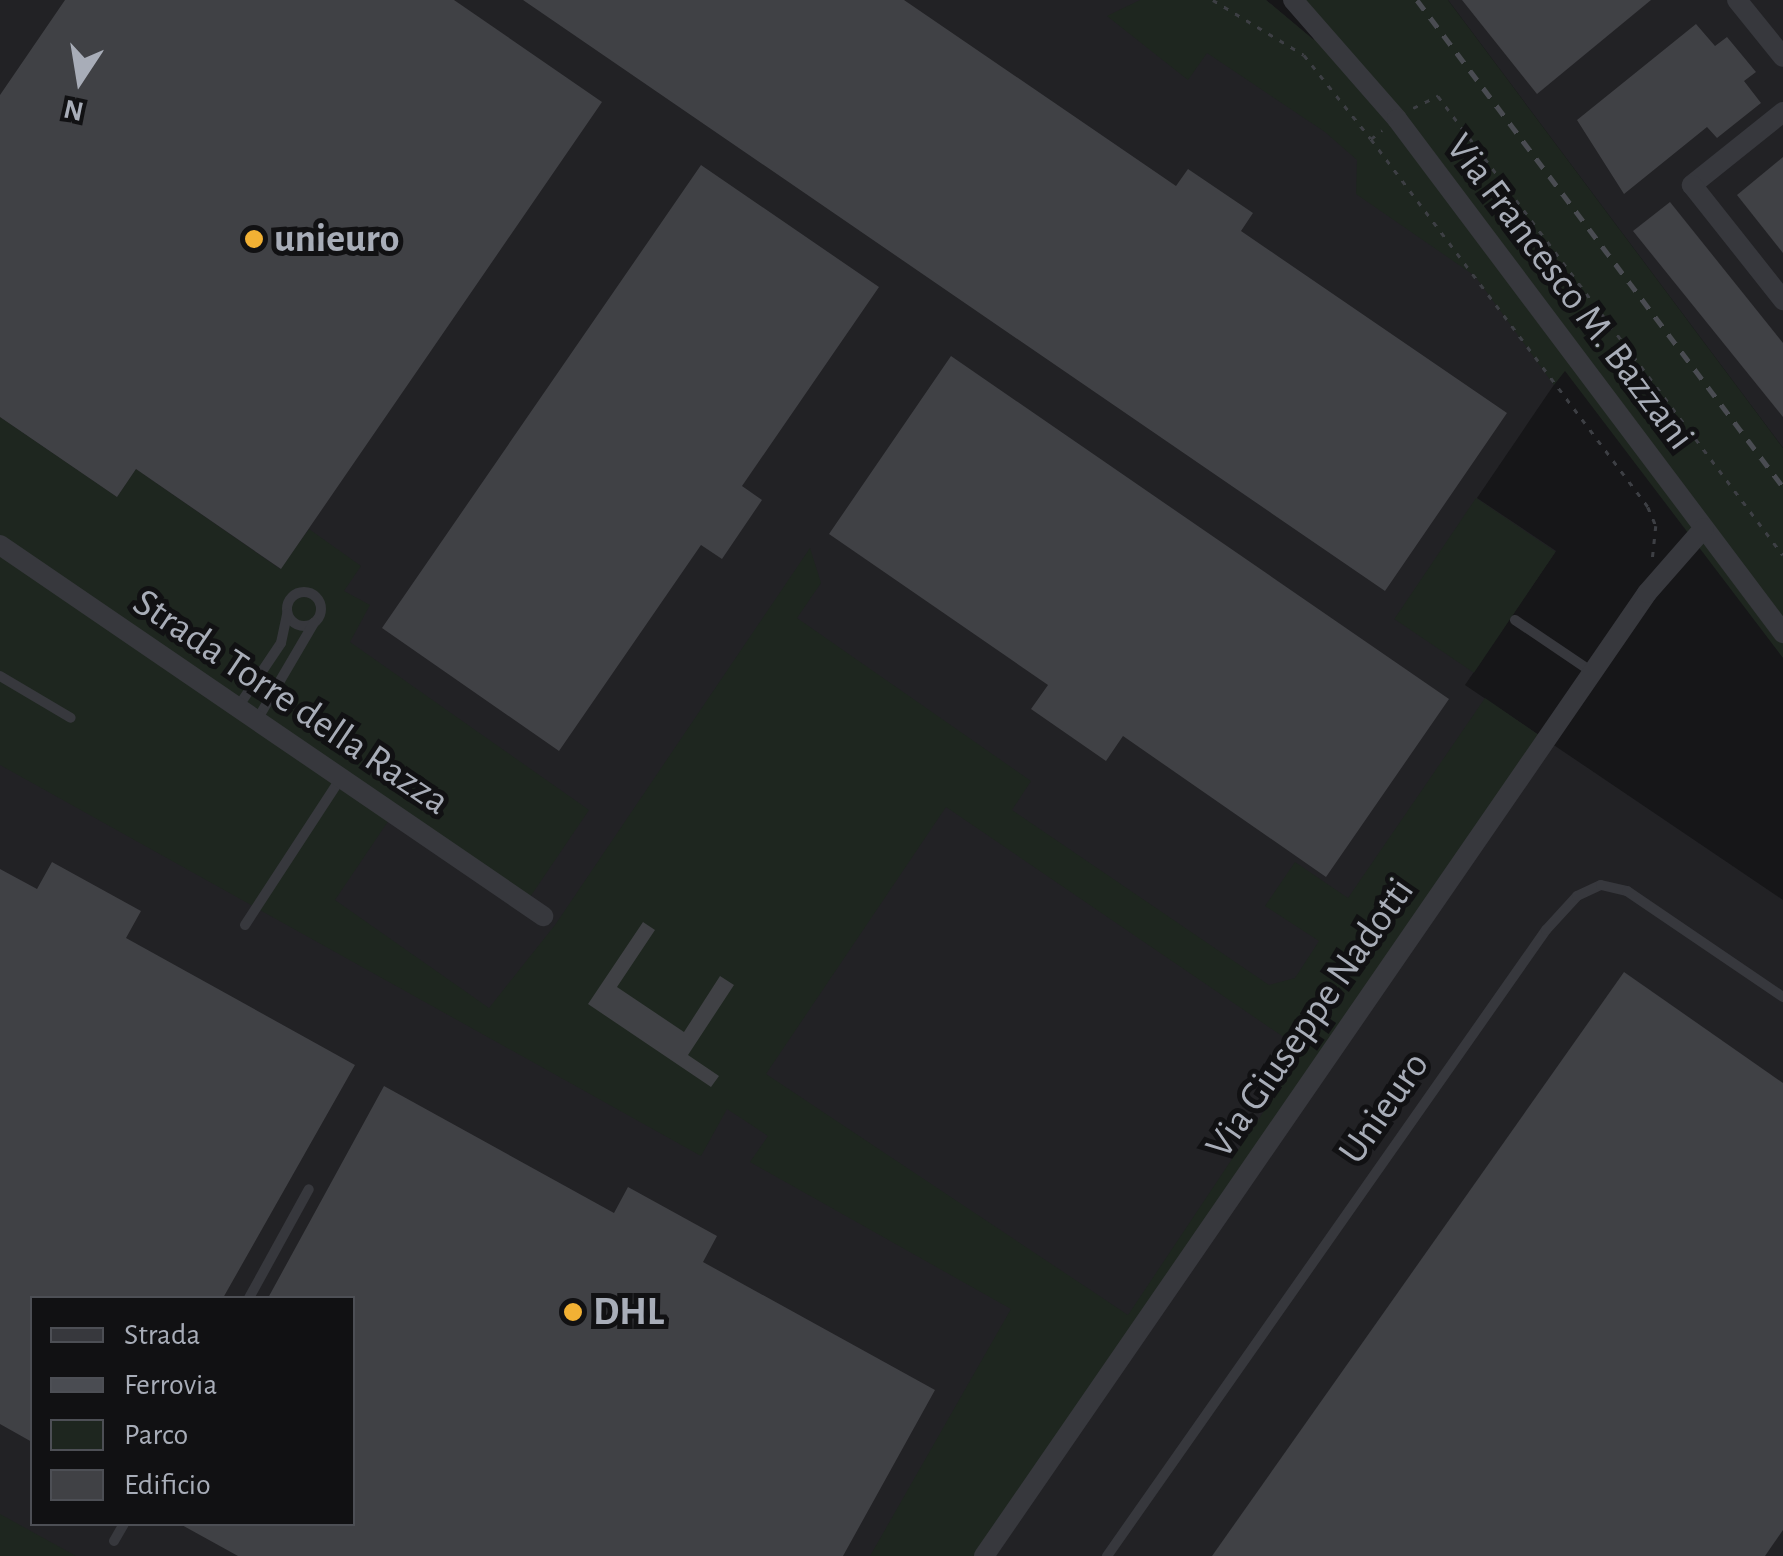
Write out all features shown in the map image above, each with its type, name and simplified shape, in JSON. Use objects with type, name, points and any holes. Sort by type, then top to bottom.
[{"type":"street","name":"Via Francesco M. Bazzani","points":[[1293,0],[1397,119],[1783,633]]},
{"type":"street","points":[[1737,0],[1783,57]]},
{"type":"street","points":[[1783,112],[1692,185],[1783,300]]},
{"type":"street","name":"Via Giuseppe Nadotti","points":[[984,1556],[1592,672],[1704,528]]},
{"type":"street","name":"Strada Torre della Razza","points":[[0,545],[543,916]]},
{"type":"lane","points":[[238,707],[281,643],[292,596],[308,592],[322,609],[257,720]]},
{"type":"lane","points":[[287,613],[298,626],[314,623]]},
{"type":"lane","points":[[1515,620],[1592,672]]},
{"type":"lane","points":[[0,676],[71,718]]},
{"type":"lane","points":[[245,926],[341,778]]},
{"type":"lane","name":"Unieuro","points":[[1107,1556],[1546,930],[1577,896],[1601,885],[1628,892],[1783,997]]},
{"type":"lane","points":[[250,1296],[309,1189]]},
{"type":"lane","points":[[114,1541],[123,1526]]},
{"type":"path","points":[[1212,0],[1304,54],[1371,139],[1648,507],[1657,539],[1650,563]]},
{"type":"path","points":[[1371,139],[1438,96],[1783,555]]},
{"type":"shaded area","points":[[0,0],[1266,0],[1316,42],[1564,370],[1477,498],[1556,551],[1465,685],[1783,900],[1783,1556],[0,1556]]},
{"type":"shaded area","points":[[1448,0],[1783,0],[1783,448]]},
{"type":"green space","points":[[1140,0],[1266,0],[1314,40],[1299,0],[1448,0],[1783,448],[1783,658],[1565,371],[1554,385],[1475,276],[1356,194],[1357,160],[1325,132],[1207,53],[1188,80],[1107,16]]},
{"type":"green space","points":[[0,417],[117,497],[136,469],[280,569],[309,529],[361,566],[344,591],[370,605],[350,642],[589,810],[526,903],[391,817],[335,900],[489,1008],[555,925],[810,548],[821,583],[797,618],[1031,781],[1012,810],[1269,985],[1295,978],[1319,941],[1265,906],[1295,862],[1348,898],[1485,698],[1546,740],[987,1556],[870,1556],[1011,1309],[750,1162],[768,1136],[727,1109],[701,1156],[0,765]],"holes":[[[946,807],[1304,1051],[1128,1315],[766,1074]]]},
{"type":"green space","points":[[1476,498],[1556,552],[1474,673],[1394,619]]},
{"type":"green space","points":[[0,1514],[76,1556],[0,1556]]},
{"type":"building","name":"unieuro","points":[[65,0],[454,0],[602,102],[281,569],[136,469],[117,497],[0,417],[0,95]]},
{"type":"building","points":[[523,0],[904,0],[1176,186],[1188,169],[1253,213],[1241,231],[1507,413],[1385,591]]},
{"type":"building","points":[[1462,0],[1651,0],[1537,94]]},
{"type":"building","points":[[1696,24],[1715,46],[1727,37],[1756,72],[1744,81],[1761,103],[1717,138],[1707,127],[1624,194],[1577,120]]},
{"type":"building","points":[[1783,157],[1783,253],[1737,195]]},
{"type":"building","points":[[701,165],[879,287],[742,486],[762,500],[722,559],[701,545],[559,751],[382,628]]},
{"type":"building","points":[[1670,202],[1783,343],[1783,417],[1633,231]]},
{"type":"building","points":[[951,356],[1449,699],[1326,877],[1123,736],[1106,761],[1031,709],[1048,685],[829,534]]},
{"type":"building","points":[[52,862],[141,911],[126,938],[355,1065],[224,1296],[30,1296],[30,1441],[0,1424],[0,869],[37,889]]},
{"type":"building","points":[[643,922],[655,930],[617,987],[684,1032],[720,976],[734,985],[688,1055],[719,1076],[711,1087],[588,1004]]},
{"type":"building","points":[[1624,972],[1783,1083],[1783,1530],[1765,1556],[1212,1556]]},
{"type":"building","name":"DHL","points":[[384,1086],[614,1213],[628,1187],[717,1236],[703,1262],[935,1390],[843,1556],[238,1556],[184,1526],[355,1526],[355,1296],[269,1296]]},
{"type":"railway","points":[[1417,0],[1783,487]]},
{"type":"place","name":"unieuro","points":[[254,239]]},
{"type":"place","name":"DHL","points":[[573,1312]]}]
